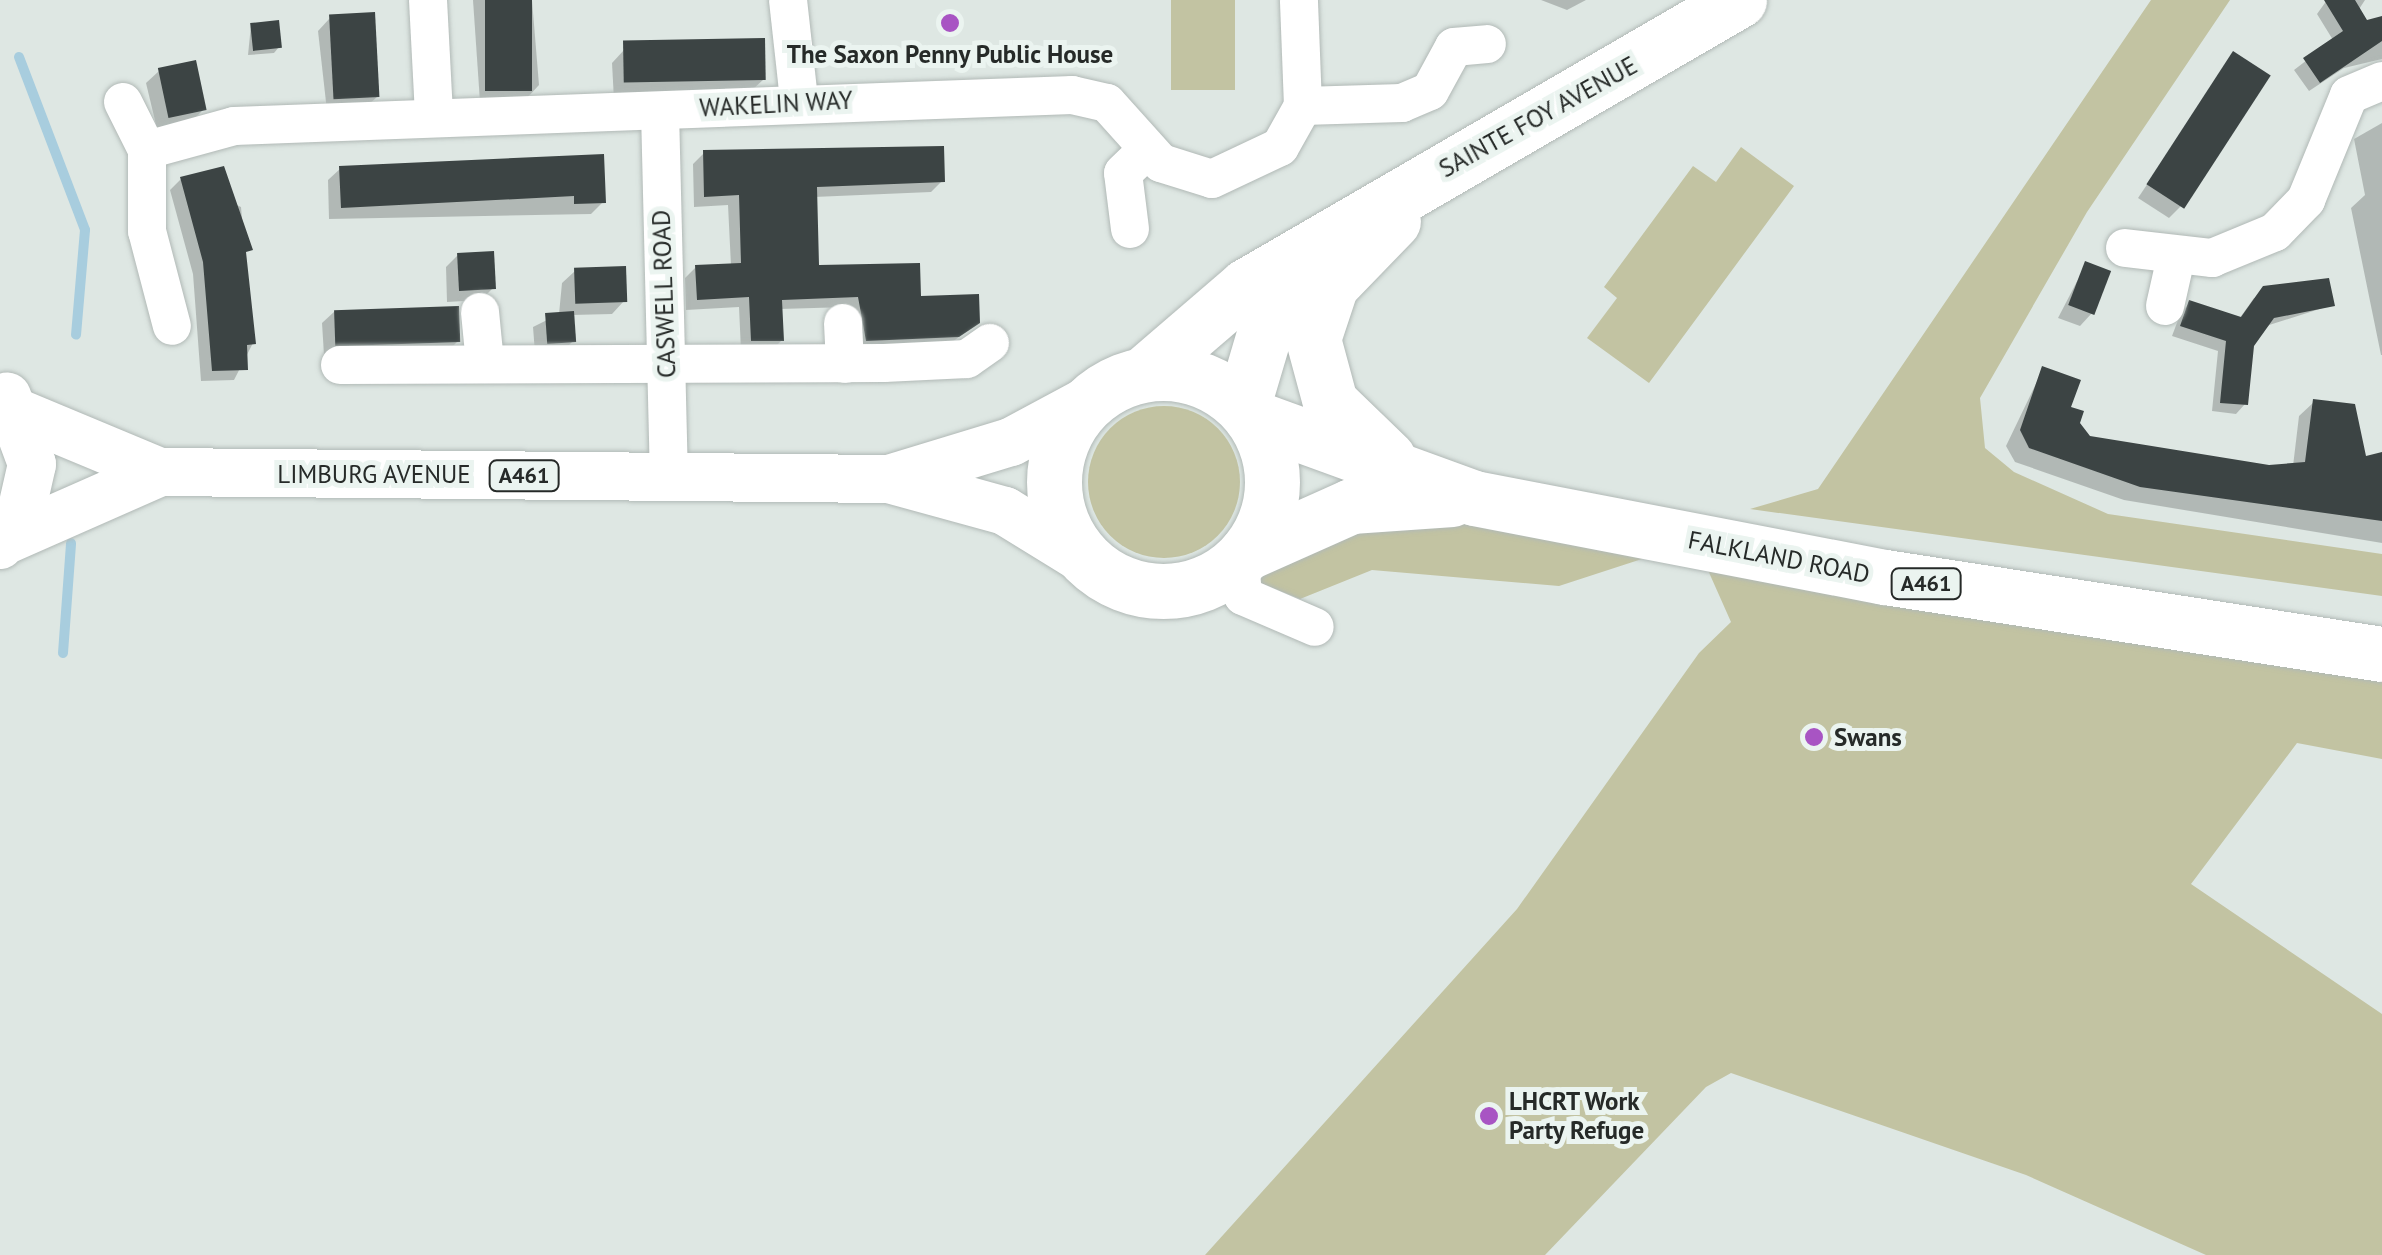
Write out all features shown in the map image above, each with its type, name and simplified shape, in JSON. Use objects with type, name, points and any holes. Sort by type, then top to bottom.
[{"type":"highway","name":"SAINTE FOY AVENUE","points":[[1145,373],[1204,316],[1336,233],[1739,0]]},
{"type":"highway","points":[[1405,473],[1330,402],[1317,372],[1315,317],[1353,260],[1448,167]]},
{"type":"highway","name":"SAINTE FOY AVENUE","points":[[1247,411],[1270,314],[1336,233]]},
{"type":"highway","name":"A461","points":[[1243,557],[1172,592],[1121,584],[1086,561],[1059,515],[1054,474],[1062,438],[1091,399],[1145,373],[1200,378],[1247,411]]},
{"type":"highway","points":[[1243,557],[1274,486],[1247,411]]},
{"type":"highway","name":"FALKLAND ROAD","points":[[1247,411],[1474,498],[1885,577],[2382,654]]},
{"type":"highway","name":"FALKLAND ROAD","points":[[1243,557],[1352,506],[1474,498]]},
{"type":"main road","name":"LIMBURG AVENUE","points":[[889,479],[1011,442],[1091,399]]},
{"type":"main road","name":"LIMBURG AVENUE","points":[[9,402],[160,472],[889,479],[1005,511],[1086,561]]},
{"type":"main road","name":"A461","points":[[3,542],[32,464],[9,402]]},
{"type":"main road","name":"LIMBURG AVENUE","points":[[3,542],[160,472]]},
{"type":"street","points":[[428,0],[434,116]]},
{"type":"street","points":[[788,0],[799,100]]},
{"type":"street","name":"WAKELIN WAY","points":[[147,150],[234,126],[660,111],[799,100],[1072,94],[1107,103],[1147,150],[1186,174],[1237,173],[1280,148],[1303,106],[1300,0]]},
{"type":"street","points":[[1303,106],[1360,108],[1430,90],[1454,47],[1488,44]]},
{"type":"street","points":[[2125,248],[2212,258],[2276,232],[2306,200],[2349,95],[2382,81]]},
{"type":"street","points":[[123,102],[147,150],[147,231],[172,326]]},
{"type":"street","name":"CASWELL ROAD","points":[[660,111],[669,477]]},
{"type":"street","points":[[1130,229],[1122,173],[1147,150]]},
{"type":"street","points":[[2165,306],[2176,256]]},
{"type":"street","points":[[480,312],[485,363]]},
{"type":"street","points":[[843,322],[845,364]]},
{"type":"street","points":[[340,365],[884,364],[966,358],[990,343]]},
{"type":"street","points":[[1243,557],[1242,596],[1315,627]]},
{"type":"green space","points":[[1171,0],[1235,0],[1235,90],[1171,90]]},
{"type":"green space","points":[[2151,0],[2230,0],[2087,212],[1980,398],[1985,448],[2014,472],[2108,514],[2382,554],[2382,596],[1750,509],[1818,489]]},
{"type":"green space","points":[[1741,147],[1794,186],[1649,383],[1587,338],[1617,298],[1604,287],[1693,166],[1716,182]]},
{"type":"green space","points":[[1164,406],[1193,411],[1218,428],[1235,453],[1240,482],[1235,511],[1218,536],[1193,553],[1164,558],[1135,553],[1110,536],[1093,511],[1088,482],[1093,453],[1110,428],[1135,411]]},
{"type":"green space","points":[[1448,522],[1531,529],[2382,678],[2382,759],[2297,743],[2191,884],[2382,1014],[2382,1255],[2206,1255],[2026,1175],[1731,1073],[1706,1087],[1545,1255],[1205,1255],[1517,909],[1699,653],[1731,622],[1707,568],[1648,557],[1559,586],[1372,570],[1300,599],[1256,581],[1334,528]]},
{"type":"building","points":[[485,0],[532,0],[532,91],[485,91]]},
{"type":"building","points":[[2324,0],[2355,0],[2367,20],[2382,16],[2382,41],[2320,83],[2303,58],[2343,31]]},
{"type":"building","points":[[375,12],[379,97],[334,99],[329,14]]},
{"type":"building","points":[[279,20],[282,48],[253,51],[250,23]]},
{"type":"building","points":[[765,38],[766,80],[624,82],[623,40]]},
{"type":"building","points":[[2233,51],[2271,76],[2184,209],[2146,184]]},
{"type":"building","points":[[196,60],[207,110],[168,118],[158,68]]},
{"type":"building","points":[[944,146],[945,182],[817,187],[819,265],[920,263],[921,296],[979,294],[980,323],[959,337],[866,341],[858,297],[782,300],[784,341],[751,341],[749,297],[697,300],[695,265],[741,263],[739,195],[704,197],[703,150]]},
{"type":"building","points":[[604,154],[606,203],[574,204],[574,196],[341,208],[339,166]]},
{"type":"building","points":[[224,166],[253,250],[246,252],[256,344],[247,345],[248,370],[212,371],[203,262],[180,177]]},
{"type":"building","points":[[494,251],[496,289],[459,291],[457,253]]},
{"type":"building","points":[[2085,261],[2111,271],[2094,315],[2068,305]]},
{"type":"building","points":[[626,266],[627,302],[575,304],[574,268]]},
{"type":"building","points":[[2329,278],[2335,306],[2274,318],[2254,346],[2248,405],[2220,403],[2226,341],[2180,326],[2189,300],[2241,317],[2263,286]]},
{"type":"building","points":[[459,306],[460,342],[335,346],[334,310]]},
{"type":"building","points":[[574,311],[576,342],[547,344],[545,313]]},
{"type":"building","points":[[2042,366],[2081,380],[2071,407],[2084,411],[2080,423],[2090,436],[2269,465],[2305,462],[2313,399],[2355,404],[2366,456],[2382,452],[2382,521],[2140,487],[2029,448],[2020,430]]},
{"type":"waterway","points":[[19,57],[85,230],[76,335]]},
{"type":"waterway","points":[[63,653],[71,543]]},
{"type":"place","name":"The Saxon Penny Public House","points":[[950,23]]},
{"type":"place","name":"Swans","points":[[1814,737]]},
{"type":"place","name":"LHCRT Work Party Refuge","points":[[1489,1116]]}]
